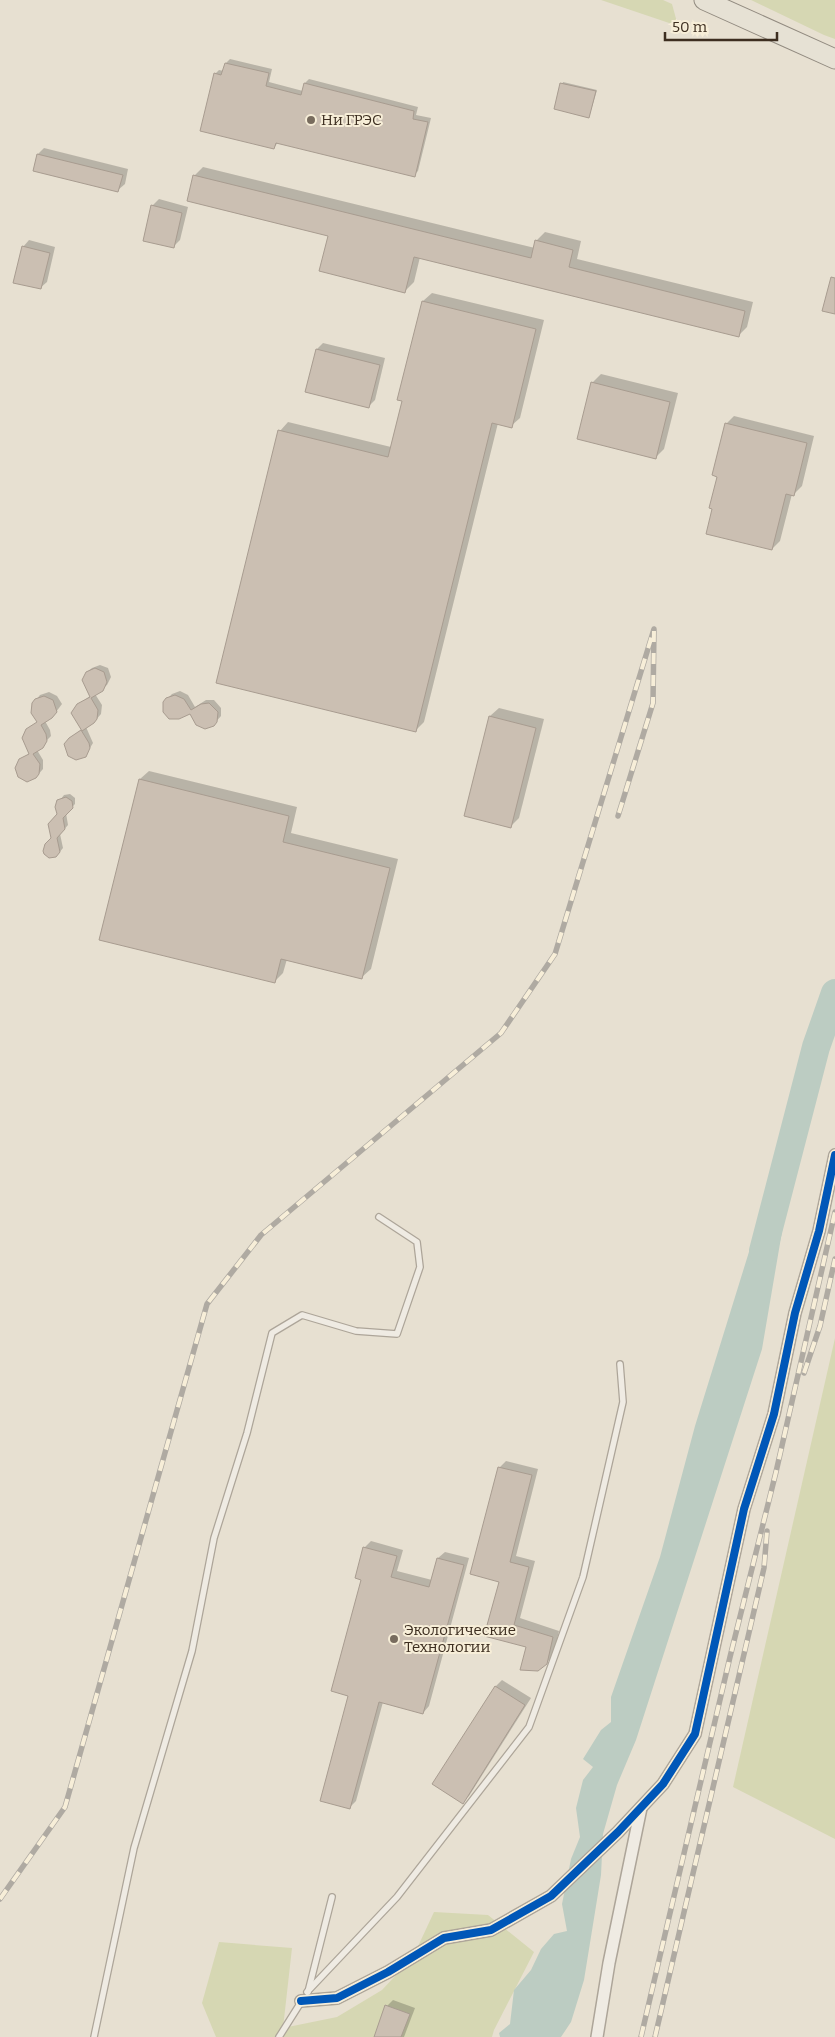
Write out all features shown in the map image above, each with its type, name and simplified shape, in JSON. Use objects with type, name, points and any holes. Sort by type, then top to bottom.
[{"type":"main road","points":[[704,0],[835,59]]},
{"type":"street","points":[[304,1997],[338,1998],[388,1972],[444,1938],[491,1930],[550,1896],[618,1832],[662,1784],[695,1734],[744,1509],[774,1414],[795,1313],[819,1231],[835,1155]]},
{"type":"street","points":[[597,2037],[609,1963],[641,1807]]},
{"type":"lane","points":[[94,2037],[134,1848],[192,1651],[214,1538],[247,1433],[272,1334],[302,1315],[356,1331],[397,1334],[420,1267],[417,1242],[379,1217]]},
{"type":"lane","points":[[279,2037],[304,1997],[397,1896],[529,1727],[583,1577],[623,1402],[620,1364]]},
{"type":"lane","points":[[304,1997],[332,1897]]},
{"type":"green space","points":[[601,0],[663,0],[672,4],[678,26]]},
{"type":"green space","points":[[751,0],[835,0],[835,39],[824,35]]},
{"type":"green space","points":[[835,1338],[835,1839],[733,1787]]},
{"type":"green space","points":[[434,1912],[488,1915],[534,1952],[492,2037],[216,2037],[202,2003],[219,1942],[292,1948],[283,2028],[337,2017],[382,1990],[413,1957]]},
{"type":"shaded area","points":[[765,1212],[784,1220],[762,1349],[636,1740],[617,1785],[603,1834],[601,1875],[584,1980],[571,2022],[561,2037],[500,2037],[499,2033],[510,2024],[514,1990],[531,1970],[541,1949],[554,1934],[567,1931],[562,1904],[571,1859],[580,1837],[576,1808],[583,1780],[593,1767],[583,1759],[601,1730],[611,1722],[611,1697],[660,1557],[695,1426],[757,1226]]},
{"type":"building","name":"Ни ГРЭС","points":[[225,63],[269,73],[266,86],[301,95],[304,83],[414,111],[413,119],[428,122],[415,177],[276,143],[274,149],[200,131],[214,73],[221,75]]},
{"type":"building","points":[[560,83],[596,91],[589,118],[554,109]]},
{"type":"building","points":[[37,154],[123,175],[118,192],[33,171]]},
{"type":"building","points":[[193,175],[531,258],[535,240],[573,250],[569,267],[745,311],[739,337],[414,257],[405,293],[319,271],[328,236],[187,201]]},
{"type":"building","points":[[151,205],[182,213],[174,248],[143,241]]},
{"type":"building","points":[[22,246],[50,253],[41,289],[13,283]]},
{"type":"building","points":[[831,277],[835,278],[835,314],[822,311]]},
{"type":"building","points":[[422,301],[536,329],[512,428],[492,423],[416,732],[216,683],[278,430],[388,457],[402,401],[397,400]]},
{"type":"building","points":[[316,349],[380,365],[369,408],[305,392]]},
{"type":"building","points":[[591,382],[670,402],[656,459],[577,439]]},
{"type":"building","points":[[725,423],[807,443],[794,496],[786,494],[772,550],[706,534],[712,509],[709,508],[717,477],[712,475]]},
{"type":"building","points":[[95,668],[104,672],[107,682],[103,691],[91,698],[98,710],[97,719],[82,731],[71,713],[77,704],[90,697],[82,680],[86,672]]},
{"type":"building","points":[[175,695],[184,699],[191,710],[201,704],[209,703],[218,712],[217,722],[214,726],[205,729],[196,725],[190,714],[179,719],[169,719],[163,712],[163,702],[166,698]]},
{"type":"building","points":[[44,696],[53,700],[57,712],[52,718],[41,725],[46,734],[47,741],[43,748],[33,754],[40,764],[39,774],[36,778],[27,782],[18,777],[15,768],[19,759],[29,754],[22,738],[26,729],[37,722],[31,713],[32,703],[35,699]]},
{"type":"building","points":[[489,716],[536,728],[511,828],[464,816]]},
{"type":"building","points":[[81,730],[90,748],[86,757],[76,760],[68,756],[64,744]]},
{"type":"building","points":[[139,779],[289,816],[283,842],[390,868],[362,979],[281,959],[275,983],[99,940]]},
{"type":"building","points":[[66,797],[72,801],[73,808],[63,818],[65,829],[57,838],[60,852],[56,857],[49,858],[43,851],[45,844],[51,838],[48,824],[57,814],[55,807],[57,800]]},
{"type":"building","points":[[498,1467],[532,1475],[510,1562],[529,1567],[514,1625],[553,1637],[547,1664],[538,1671],[520,1670],[526,1647],[484,1636],[499,1582],[470,1574]]},
{"type":"building","name":"Экологические Технологии","points":[[363,1547],[397,1556],[391,1577],[429,1587],[437,1558],[464,1565],[423,1714],[379,1702],[350,1809],[320,1801],[348,1696],[331,1691],[361,1580],[355,1578]]},
{"type":"building","points":[[495,1686],[525,1705],[463,1804],[432,1784]]},
{"type":"building","points":[[385,2005],[410,2014],[401,2037],[374,2037]]},
{"type":"waterway","points":[[763,1251],[816,1047],[835,993]]},
{"type":"railway","points":[[0,1899],[65,1807],[207,1304],[261,1235],[501,1033],[555,954],[654,629],[653,703],[618,816]]},
{"type":"railway","points":[[641,2037],[730,1657],[776,1472],[835,1212]]},
{"type":"railway","points":[[804,1373],[820,1326],[835,1259]]},
{"type":"railway","points":[[655,2037],[764,1568],[767,1531]]},
{"type":"cycle path","points":[[301,2001],[337,1998],[388,1972],[444,1938],[491,1930],[551,1896],[618,1832],[663,1784],[695,1734],[744,1509],[774,1414],[795,1313],[819,1231],[835,1155]]},
{"type":"place","name":"Ни ГРЭС","points":[[311,120]]},
{"type":"place","name":"Экологические Технологии","points":[[394,1639]]}]
